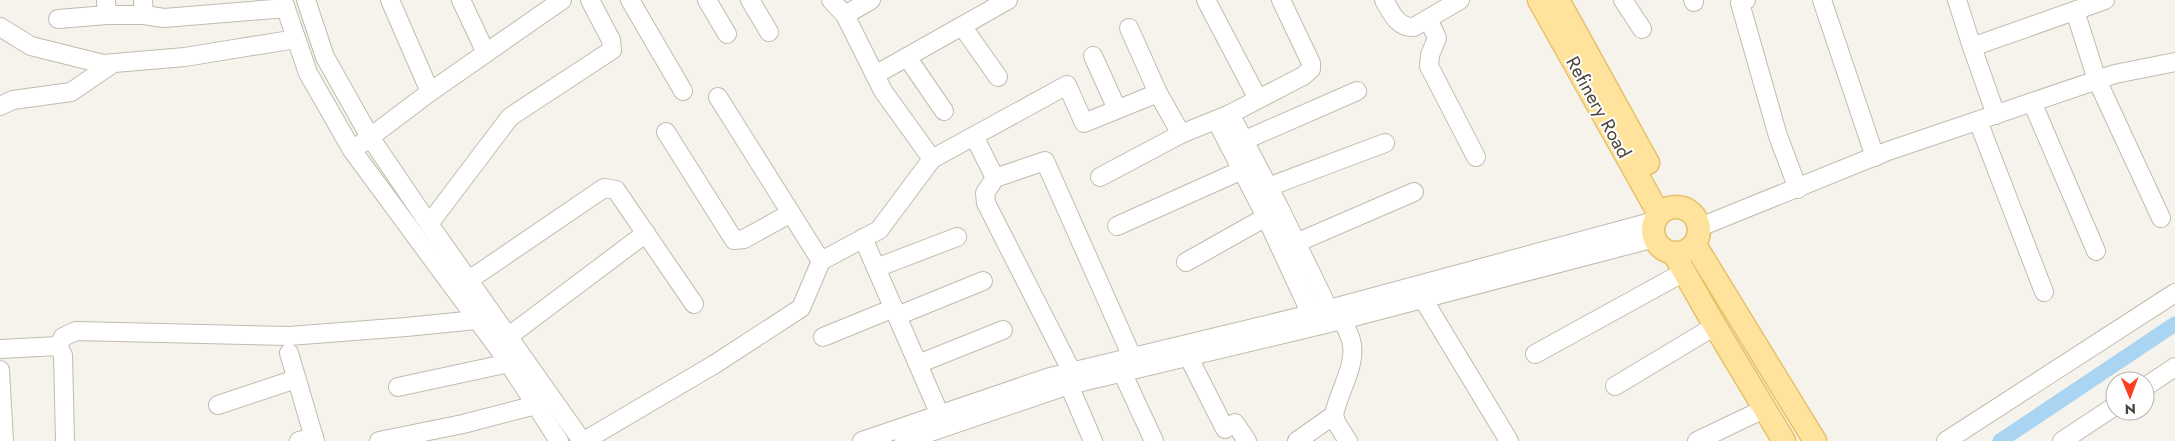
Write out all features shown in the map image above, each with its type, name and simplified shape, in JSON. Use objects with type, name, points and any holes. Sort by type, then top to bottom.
[{"type":"main road","name":"Refinery Road","points":[[1539,0],[1660,220]]},
{"type":"main road","name":"Refinery Road","points":[[1558,0],[1660,220]]},
{"type":"main road","points":[[1784,441],[1679,263],[1661,248],[1660,220],[1688,210],[1694,215],[1697,236],[1815,441]]},
{"type":"main road","points":[[1679,263],[1697,236]]},
{"type":"street","points":[[306,0],[325,57],[370,137],[429,224],[583,441],[715,364],[801,308],[821,261],[879,230],[932,159],[1067,85],[1084,123],[1158,93]]},
{"type":"street","points":[[390,0],[430,92]]},
{"type":"street","points":[[461,0],[486,53]]},
{"type":"street","points":[[429,224],[510,117],[612,50],[611,40],[590,0]]},
{"type":"street","points":[[630,0],[683,91]]},
{"type":"street","points":[[707,0],[727,34]]},
{"type":"street","points":[[750,0],[769,32]]},
{"type":"street","points":[[831,0],[845,15],[883,91],[932,159]]},
{"type":"street","points":[[845,15],[871,0]]},
{"type":"street","points":[[875,75],[1008,0]]},
{"type":"street","points":[[1206,0],[1258,99]]},
{"type":"street","points":[[1100,178],[1181,134],[1223,117],[1303,76],[1311,69],[1311,63],[1280,0]]},
{"type":"street","points":[[1384,0],[1398,22],[1403,26],[1414,26],[1460,0]]},
{"type":"street","points":[[1623,0],[1642,29]]},
{"type":"street","points":[[1746,0],[1740,3],[1778,136],[1798,189]]},
{"type":"street","points":[[1822,0],[1875,157]]},
{"type":"street","points":[[1957,0],[1996,115]]},
{"type":"street","points":[[1972,47],[2104,0]]},
{"type":"street","points":[[352,150],[552,3]]},
{"type":"street","points":[[58,19],[106,8],[143,8],[164,18],[285,4],[308,74],[352,150],[509,363],[559,441]]},
{"type":"street","points":[[2075,11],[2097,80],[2161,218]]},
{"type":"street","points":[[1428,18],[1437,38],[1430,55],[1429,66],[1476,157]]},
{"type":"street","points":[[962,26],[998,77]]},
{"type":"street","points":[[0,27],[31,46],[43,50],[94,63],[112,64],[193,56],[296,38]]},
{"type":"street","points":[[1129,28],[1158,93],[1181,134]]},
{"type":"street","points":[[1093,56],[1117,109]]},
{"type":"street","points":[[907,57],[944,112]]},
{"type":"street","points":[[1697,236],[1798,189],[1875,157],[2115,74],[2175,62]]},
{"type":"street","points":[[0,106],[13,100],[71,92],[112,64]]},
{"type":"street","points":[[1245,140],[1357,91]]},
{"type":"street","points":[[718,96],[821,261]]},
{"type":"street","points":[[2032,102],[2096,251]]},
{"type":"street","points":[[1223,117],[1245,140],[1296,243],[1351,340],[1351,360],[1334,415],[1336,422],[1348,441]]},
{"type":"street","points":[[1223,117],[1242,170],[1311,314]]},
{"type":"street","points":[[1978,120],[2044,292]]},
{"type":"street","points":[[666,132],[734,240],[744,239],[791,213]]},
{"type":"street","points":[[974,136],[995,178]]},
{"type":"street","points":[[1268,187],[1385,143]]},
{"type":"street","points":[[1093,441],[1070,378],[986,203],[985,193],[995,178],[1045,161],[1131,366],[1154,441]]},
{"type":"street","points":[[1117,226],[1242,170]]},
{"type":"street","points":[[469,280],[608,187],[616,190],[694,304]]},
{"type":"street","points":[[1296,243],[1414,192]]},
{"type":"street","points":[[1186,262],[1266,217]]},
{"type":"street","points":[[1131,366],[1311,314],[1423,299],[1660,220]]},
{"type":"street","points":[[904,441],[937,426],[1070,378],[1188,356],[1336,311],[1660,220]]},
{"type":"street","points":[[508,336],[646,233]]},
{"type":"street","points":[[876,268],[957,237]]},
{"type":"street","points":[[863,238],[918,364],[937,426]]},
{"type":"street","points":[[1535,354],[1679,263]]},
{"type":"street","points":[[823,337],[984,281]]},
{"type":"street","points":[[1946,441],[2175,294]]},
{"type":"street","points":[[1423,299],[1509,441]]},
{"type":"street","points":[[58,346],[63,337],[76,331],[289,336],[476,320]]},
{"type":"street","points":[[1615,386],[1715,326]]},
{"type":"street","points":[[918,364],[1004,330]]},
{"type":"street","points":[[0,349],[58,346]]},
{"type":"street","points":[[58,346],[63,355],[65,441]]},
{"type":"street","points":[[289,353],[310,440]]},
{"type":"street","points":[[1188,356],[1230,426],[1247,441]]},
{"type":"street","points":[[398,387],[509,363]]},
{"type":"street","points":[[2155,380],[2175,367]]},
{"type":"street","points":[[0,370],[4,441]]},
{"type":"street","points":[[218,405],[296,379]]},
{"type":"street","points":[[379,441],[463,424],[536,405]]},
{"type":"street","points":[[1697,441],[1764,409]]},
{"type":"street","points":[[2062,441],[2105,413]]},
{"type":"street","points":[[1297,441],[1334,415]]},
{"type":"street","points":[[862,441],[937,426]]},
{"type":"waterway","points":[[2000,441],[2175,324]]}]
